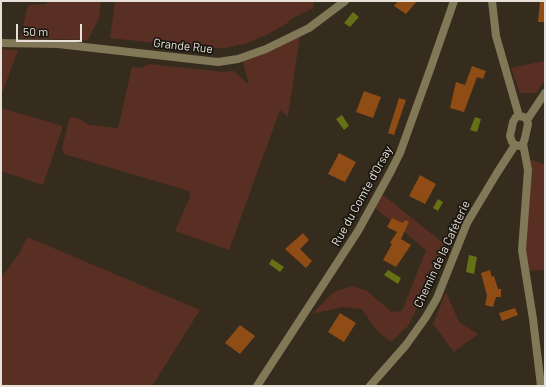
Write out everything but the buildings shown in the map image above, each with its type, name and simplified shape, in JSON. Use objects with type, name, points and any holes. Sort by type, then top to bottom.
[{"type":"street","name":"Grande Rue","points":[[1,43],[58,44],[218,62],[238,59],[266,49],[309,28],[345,1]]},
{"type":"street","name":"Rue du Comte d'Orsay","points":[[257,386],[358,231],[391,171],[400,153],[454,1]]},
{"type":"street","points":[[492,1],[496,36],[519,116]]},
{"type":"street","points":[[519,145],[527,130],[527,120],[545,93]]},
{"type":"street","points":[[519,116],[527,120]]},
{"type":"street","points":[[519,116],[516,117],[513,122],[510,136],[512,142],[519,145],[528,170],[522,250],[533,319],[541,386]]},
{"type":"street","name":"Chemin de la Caféterie","points":[[370,386],[406,345],[426,317],[437,298],[467,222],[497,173],[519,145]]},
{"type":"shaded area","points":[[48,1],[101,1],[99,18],[88,40],[20,38],[28,5],[46,4]]},
{"type":"shaded area","points":[[115,1],[314,1],[313,8],[293,18],[286,24],[268,34],[248,43],[225,48],[198,48],[110,38]]},
{"type":"shaded area","points":[[353,12],[359,17],[350,27],[344,23]]},
{"type":"shaded area","points":[[300,35],[288,117],[280,110],[229,250],[175,231],[190,197],[189,191],[64,154],[62,148],[70,117],[80,119],[89,125],[118,128],[132,67],[141,68],[150,64],[224,72],[234,71],[249,85],[242,59]]},
{"type":"shaded area","points":[[1,49],[18,50],[1,96]]},
{"type":"shaded area","points":[[545,61],[545,80],[536,93],[520,93],[511,68]]},
{"type":"shaded area","points":[[1,108],[63,126],[43,185],[1,171]]},
{"type":"shaded area","points":[[342,115],[349,126],[344,130],[336,119]]},
{"type":"shaded area","points":[[475,117],[481,119],[477,132],[470,130]]},
{"type":"shaded area","points":[[529,159],[545,165],[545,270],[525,271]]},
{"type":"shaded area","points":[[382,194],[448,247],[408,326],[391,342],[375,329],[362,309],[342,307],[312,314],[334,292],[352,286],[367,291],[392,312],[402,311],[426,250],[373,206]]},
{"type":"shaded area","points":[[438,199],[443,202],[438,211],[433,208]]},
{"type":"shaded area","points":[[27,237],[200,310],[152,386],[1,386],[1,278],[19,254]]},
{"type":"shaded area","points":[[469,255],[477,257],[474,274],[466,272]]},
{"type":"shaded area","points":[[272,259],[284,267],[280,272],[269,264]]},
{"type":"shaded area","points":[[388,270],[401,278],[398,284],[384,275]]},
{"type":"shaded area","points":[[446,292],[459,322],[478,334],[454,352],[433,324]]}]
